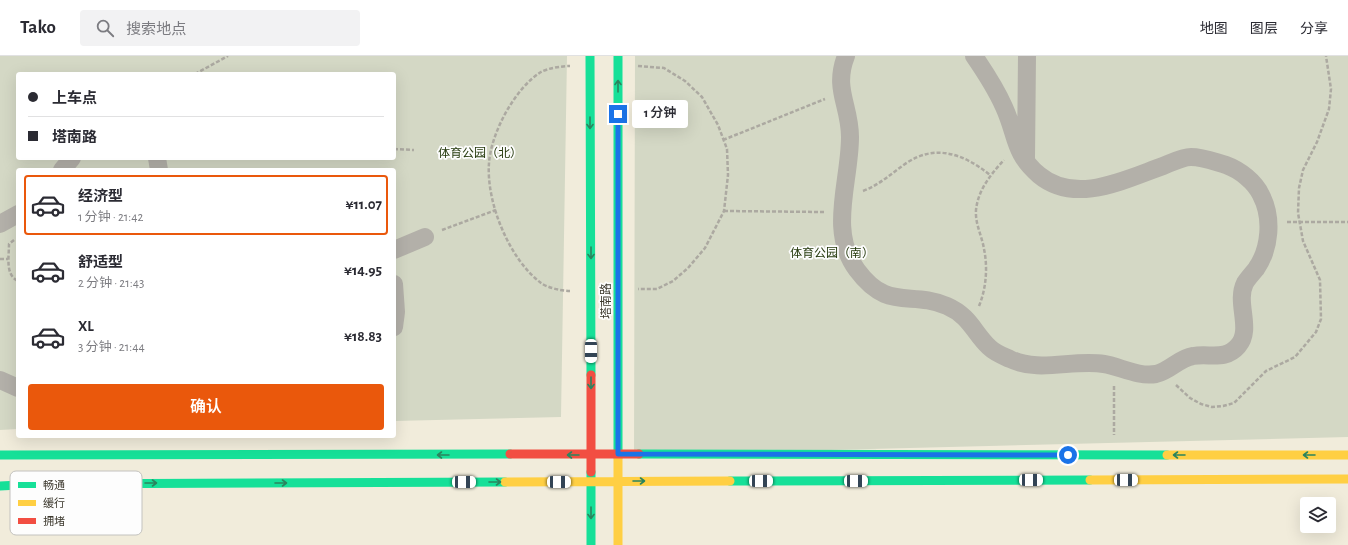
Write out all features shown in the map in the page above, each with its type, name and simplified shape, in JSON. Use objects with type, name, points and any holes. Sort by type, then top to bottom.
[{"type":"main road","name":"塔南路","points":[[590,56],[591,545]]},
{"type":"main road","name":"塔南路","points":[[618,56],[618,545]]},
{"type":"main road","points":[[0,455],[1348,455]]},
{"type":"main road","points":[[142,484],[1348,479]]},
{"type":"main road","points":[[0,486],[10,485]]},
{"type":"street","points":[[846,56],[840,78],[841,93],[850,133],[845,191],[841,212],[842,235],[845,248],[858,271],[879,292],[893,298],[931,301],[948,307],[971,324],[987,345],[994,351],[1018,363],[1030,365],[1101,363],[1128,371],[1148,374],[1159,373],[1184,358],[1197,355],[1216,357],[1227,354],[1236,348],[1242,341],[1244,331],[1240,301],[1242,289],[1263,256],[1267,242],[1268,223],[1266,209],[1261,194],[1248,178],[1232,167],[1209,160],[1188,157],[1090,190],[1061,187],[1041,177],[1023,158],[1006,110],[974,56]]},
{"type":"street","points":[[1023,158],[1027,56]]},
{"type":"street","points":[[64,168],[70,160]]},
{"type":"street","points":[[0,224],[16,215]]},
{"type":"street","points":[[396,249],[425,237]]},
{"type":"street","points":[[0,380],[16,387]]},
{"type":"path","points":[[199,72],[228,56]]},
{"type":"path","points":[[1165,369],[1177,386],[1190,398],[1201,404],[1212,407],[1223,406],[1234,403],[1266,371],[1295,357],[1316,332],[1321,319],[1320,280],[1303,241],[1299,222],[1299,188],[1303,170],[1317,142],[1329,109],[1331,89],[1326,56]]},
{"type":"path","points":[[590,66],[566,66],[541,72],[525,87],[507,110],[494,139],[489,163],[491,190],[496,210],[505,236],[517,256],[542,284],[563,291],[591,291]]},
{"type":"path","points":[[618,66],[646,66],[664,68],[685,81],[702,97],[718,125],[727,150],[728,174],[724,211],[705,248],[688,268],[673,282],[657,289],[618,289]]},
{"type":"path","points":[[723,140],[841,93]]},
{"type":"path","points":[[396,149],[414,150]]},
{"type":"path","points":[[845,191],[862,191],[892,175],[906,163],[920,156],[935,153],[951,153],[967,159],[990,176]]},
{"type":"path","points":[[971,324],[983,296],[987,273],[984,249],[978,229],[976,210],[990,176],[1004,160],[1023,158]]},
{"type":"path","points":[[425,237],[496,210]]},
{"type":"path","points":[[724,211],[841,212]]},
{"type":"path","points":[[1268,223],[1348,222]]},
{"type":"path","points":[[16,239],[9,244],[8,268],[16,280]]},
{"type":"path","points":[[0,259],[8,259]]},
{"type":"path","points":[[1114,381],[1115,455]]},
{"type":"green space","name":"体育公园（北）","points":[[0,56],[567,56],[561,417],[396,421],[396,168],[16,168],[16,429],[0,430]]},
{"type":"green space","name":"体育公园（南）","points":[[635,56],[1348,56],[1348,437],[634,455]]},
{"type":"traffic: fast","points":[[590,56],[591,375]]},
{"type":"traffic: fast","points":[[618,56],[618,457]]},
{"type":"traffic: fast","points":[[0,455],[510,454]]},
{"type":"traffic: fast","points":[[639,454],[1167,455]]},
{"type":"traffic: fast","points":[[591,472],[591,545]]},
{"type":"traffic: fast","points":[[730,481],[1090,480]]},
{"type":"traffic: fast","points":[[142,484],[505,482]]},
{"type":"traffic: fast","points":[[0,486],[10,485]]},
{"type":"traffic: slow","points":[[1167,455],[1348,455]]},
{"type":"traffic: slow","points":[[618,457],[618,545]]},
{"type":"traffic: slow","points":[[1090,480],[1348,479]]},
{"type":"traffic: slow","points":[[505,482],[730,481]]},
{"type":"traffic: jam","points":[[591,375],[591,472]]},
{"type":"traffic: jam","points":[[510,454],[639,454]]},
{"type":"route","points":[[618,114],[618,454],[1068,455]]}]
